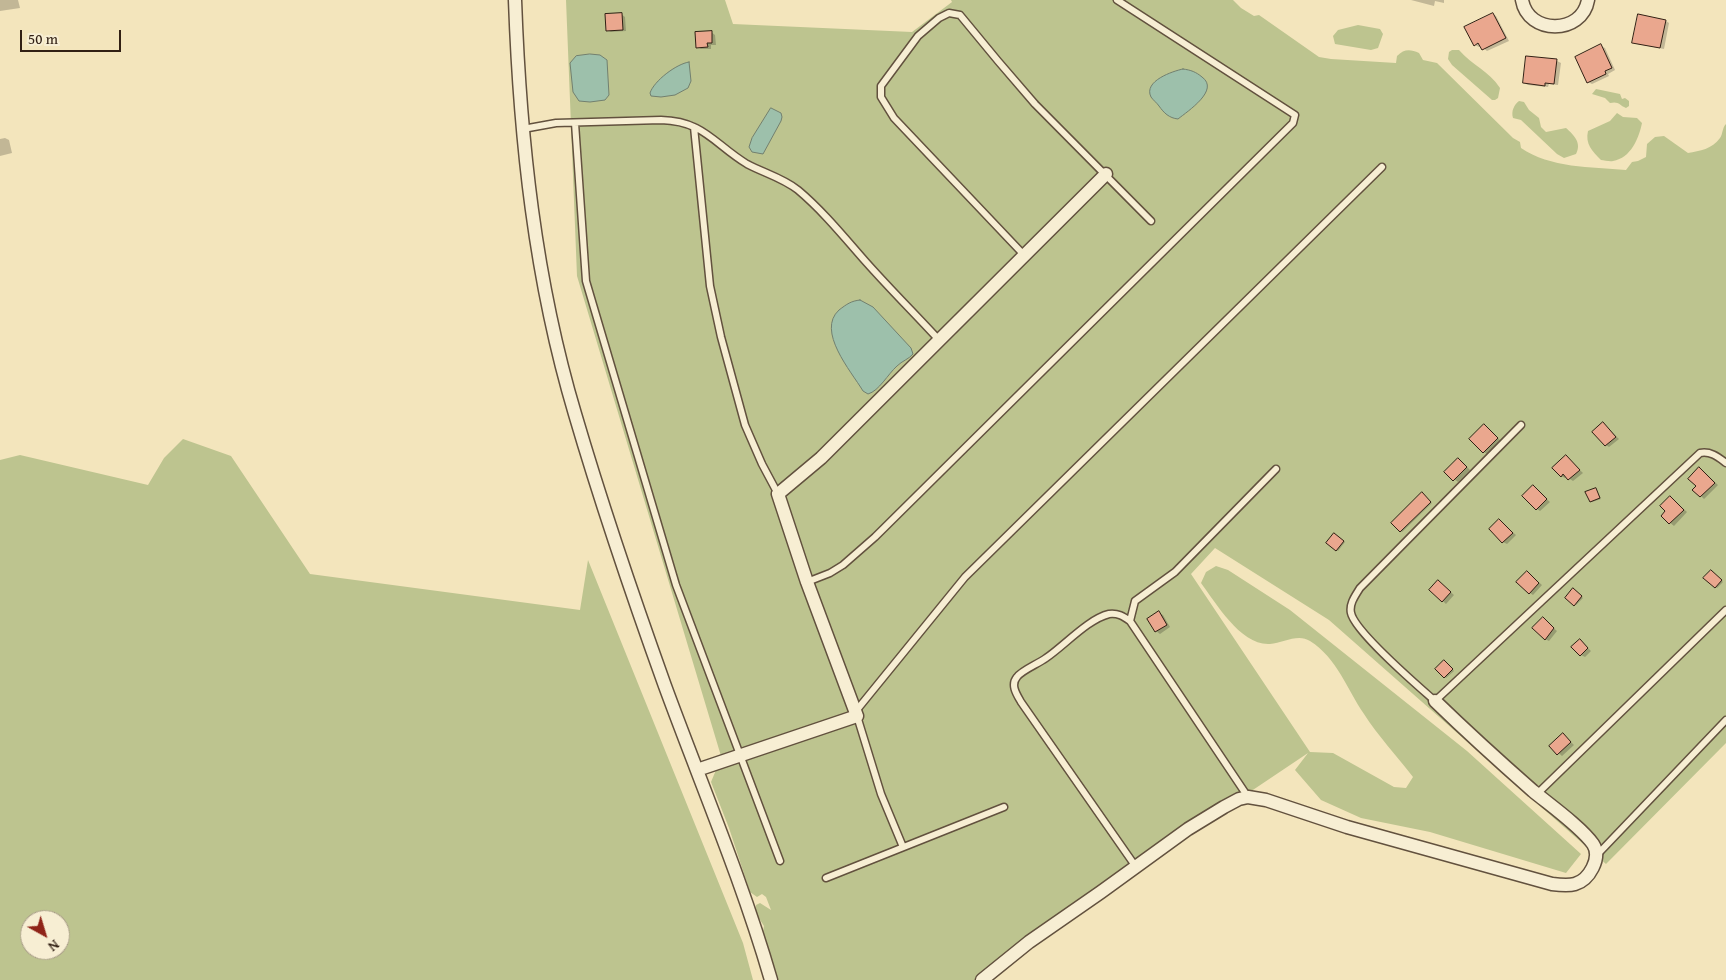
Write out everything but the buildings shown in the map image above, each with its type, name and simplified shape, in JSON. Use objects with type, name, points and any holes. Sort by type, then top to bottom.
[{"type":"street","points":[[515,0],[523,129],[534,229],[549,316],[574,413],[665,684],[755,922],[771,980]]},
{"type":"street","points":[[1522,0],[1528,16],[1536,22],[1560,26],[1573,23],[1581,16],[1588,0]]},
{"type":"street","points":[[697,770],[856,714],[807,582],[778,494],[821,458],[1106,174]]},
{"type":"street","points":[[982,980],[1029,942],[1188,830],[1239,799],[1248,797],[1266,800],[1347,828],[1552,884],[1568,886],[1578,883],[1588,876],[1596,856],[1594,846],[1584,834],[1435,701]]},
{"type":"lane","points":[[807,582],[830,573],[843,565],[875,537],[1293,123],[1295,115],[1117,0]]},
{"type":"lane","points":[[1024,255],[894,118],[881,97],[881,86],[918,36],[939,18],[949,13],[960,15],[1035,104],[1106,174],[1150,221]]},
{"type":"lane","points":[[523,129],[556,123],[678,121],[700,129],[747,164],[772,175],[796,189],[821,212],[939,340]]},
{"type":"lane","points":[[576,123],[586,281],[676,585],[780,861]]},
{"type":"lane","points":[[694,127],[710,286],[721,337],[745,425],[778,494]]},
{"type":"lane","points":[[903,847],[881,794],[856,714],[965,577],[1382,167]]},
{"type":"lane","points":[[1521,425],[1360,588],[1351,602],[1351,612],[1355,624],[1435,701],[1700,453],[1707,452],[1715,455],[1726,463]]},
{"type":"lane","points":[[1130,621],[1135,601],[1175,572],[1276,469]]},
{"type":"lane","points":[[1537,794],[1726,610]]},
{"type":"lane","points":[[1136,868],[1015,691],[1016,677],[1047,658],[1086,626],[1107,615],[1118,614],[1130,621],[1248,797]]},
{"type":"lane","points":[[1596,856],[1726,720]]},
{"type":"lane","points":[[826,878],[1004,807]]},
{"type":"shaded area","points":[[566,0],[725,0],[733,24],[912,32],[952,2],[951,0],[1233,0],[1241,8],[1254,16],[1259,15],[1319,57],[1396,63],[1397,56],[1402,52],[1410,50],[1419,53],[1423,60],[1437,63],[1513,138],[1520,142],[1521,148],[1532,155],[1558,163],[1626,170],[1632,162],[1646,157],[1647,144],[1655,137],[1664,136],[1688,153],[1705,149],[1717,142],[1726,124],[1726,743],[1606,864],[1329,620],[1215,548],[1191,574],[1310,752],[1333,753],[1394,787],[1406,788],[1413,777],[1369,722],[1341,674],[1319,648],[1310,641],[1301,638],[1270,644],[1259,643],[1239,631],[1230,622],[1201,583],[1206,572],[1216,566],[1228,570],[1290,610],[1467,751],[1581,854],[1566,873],[1430,832],[1361,818],[1321,800],[1295,770],[1308,753],[989,967],[974,980],[778,980],[775,969],[769,963],[762,937],[764,926],[755,912],[756,905],[760,903],[771,910],[766,897],[762,894],[757,897],[750,892],[729,828],[711,782],[716,770],[724,766],[577,276]]},
{"type":"shaded area","points":[[1358,25],[1380,29],[1383,34],[1378,48],[1371,50],[1335,44],[1333,36],[1338,30]]},
{"type":"shaded area","points":[[1459,50],[1496,82],[1500,88],[1498,98],[1492,100],[1452,65],[1448,59],[1449,52]]},
{"type":"shaded area","points":[[600,55],[607,60],[609,95],[605,100],[579,101],[573,92],[570,63],[576,56]]},
{"type":"shaded area","points":[[689,62],[691,81],[688,88],[675,95],[651,96],[652,88],[661,78],[678,66]]},
{"type":"shaded area","points":[[1183,69],[1200,75],[1207,82],[1207,88],[1205,94],[1195,106],[1178,119],[1172,118],[1165,113],[1151,97],[1150,91],[1151,86],[1160,78]]},
{"type":"shaded area","points":[[1596,89],[1620,94],[1622,99],[1625,98],[1629,101],[1629,106],[1626,108],[1617,103],[1610,103],[1605,98],[1592,94]]},
{"type":"shaded area","points":[[1519,101],[1524,102],[1529,110],[1539,118],[1541,127],[1546,132],[1566,128],[1578,143],[1576,154],[1564,158],[1557,154],[1521,120],[1513,118],[1513,108]]},
{"type":"shaded area","points":[[771,108],[781,113],[781,121],[763,154],[752,152],[749,147],[752,138]]},
{"type":"shaded area","points":[[1617,113],[1623,117],[1637,118],[1642,123],[1639,135],[1633,147],[1625,156],[1612,161],[1601,160],[1588,144],[1588,131],[1610,121]]},
{"type":"shaded area","points":[[860,300],[873,307],[911,348],[913,354],[897,366],[880,386],[868,394],[863,391],[844,362],[833,340],[831,329],[833,319],[839,310],[849,303]]},
{"type":"shaded area","points":[[183,439],[231,456],[310,574],[580,610],[588,560],[743,943],[753,980],[0,980],[0,460],[20,455],[148,485],[164,458]]}]
